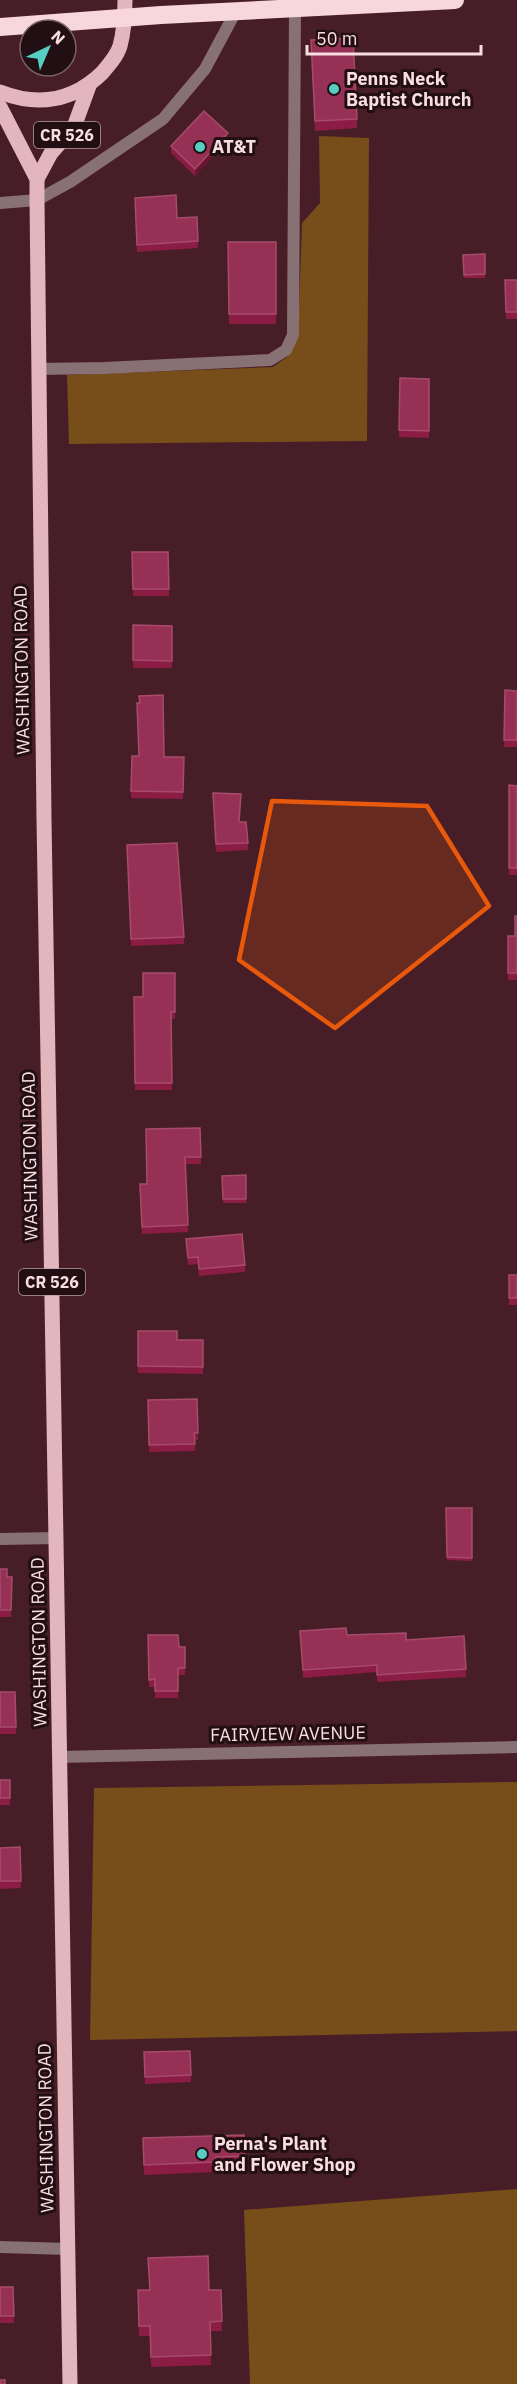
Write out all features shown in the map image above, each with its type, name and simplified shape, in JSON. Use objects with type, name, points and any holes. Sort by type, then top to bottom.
[{"type":"highway","points":[[0,27],[125,9],[236,11],[455,0]]},
{"type":"main road","name":"WASHINGTON ROAD","points":[[0,92],[14,98],[35,100],[65,98],[89,86],[109,66],[119,48],[125,9]]},
{"type":"main road","name":"WASHINGTON ROAD","points":[[37,179],[51,153],[74,127],[89,86]]},
{"type":"main road","name":"WASHINGTON ROAD","points":[[0,107],[37,179],[44,819],[70,2384]]},
{"type":"street","points":[[38,369],[270,360],[286,350],[293,335],[295,9]]},
{"type":"street","points":[[0,203],[37,200],[70,182],[163,119],[205,69],[236,11]]},
{"type":"street","points":[[0,1539],[56,1538]]},
{"type":"street","name":"FAIRVIEW AVENUE","points":[[60,1757],[517,1747]]},
{"type":"street","points":[[0,2247],[68,2248]]},
{"type":"highlighted area","points":[[272,801],[427,806],[489,906],[335,1028],[239,960]]},
{"type":"shaded area","points":[[319,136],[369,138],[367,441],[69,444],[67,375],[273,367],[287,357],[298,337],[302,223],[320,203]]},
{"type":"shaded area","points":[[517,1782],[517,2031],[90,2040],[94,1788]]},
{"type":"shaded area","points":[[517,2189],[517,2384],[250,2384],[244,2210]]},
{"type":"building","name":"Penns Neck Baptist Church","points":[[353,38],[357,119],[315,121],[311,40]]},
{"type":"building","name":"AT&T","points":[[204,111],[228,133],[195,169],[171,146]]},
{"type":"building","points":[[176,195],[177,218],[197,217],[198,241],[137,245],[135,198]]},
{"type":"building","points":[[228,242],[276,242],[276,314],[229,314]]},
{"type":"building","points":[[485,254],[485,274],[464,275],[463,255]]},
{"type":"building","points":[[505,280],[517,280],[517,312],[506,312]]},
{"type":"building","points":[[400,378],[429,379],[429,431],[399,430]]},
{"type":"building","points":[[132,552],[168,552],[169,589],[133,589]]},
{"type":"building","points":[[133,625],[172,626],[172,661],[133,660]]},
{"type":"building","points":[[505,690],[517,691],[517,740],[504,740]]},
{"type":"building","points":[[163,695],[164,757],[184,757],[183,792],[131,791],[132,756],[139,756],[137,703],[140,703],[139,696]]},
{"type":"building","points":[[509,785],[517,786],[517,868],[509,868]]},
{"type":"building","points":[[213,793],[241,794],[239,822],[246,822],[248,843],[216,844]]},
{"type":"building","points":[[177,843],[184,937],[131,939],[127,845]]},
{"type":"building","points":[[515,916],[517,916],[517,973],[508,973],[508,936],[515,936]]},
{"type":"building","points":[[143,973],[175,973],[175,1012],[171,1012],[172,1083],[135,1083],[134,997],[143,997]]},
{"type":"building","points":[[200,1128],[201,1157],[185,1157],[188,1225],[142,1227],[140,1184],[147,1184],[146,1129]]},
{"type":"building","points":[[246,1175],[246,1199],[223,1199],[222,1176]]},
{"type":"building","points":[[242,1234],[245,1265],[199,1269],[198,1257],[188,1258],[186,1239]]},
{"type":"building","points":[[509,1275],[517,1275],[517,1298],[509,1298]]},
{"type":"building","points":[[138,1331],[177,1331],[177,1340],[203,1340],[203,1367],[138,1366]]},
{"type":"building","points":[[197,1399],[198,1433],[194,1433],[195,1444],[149,1445],[148,1400]]},
{"type":"building","points":[[446,1508],[472,1508],[472,1558],[447,1557]]},
{"type":"building","points":[[0,1569],[7,1569],[7,1577],[12,1577],[11,1610],[0,1610]]},
{"type":"building","points":[[346,1628],[347,1635],[406,1633],[406,1640],[464,1636],[466,1669],[377,1675],[377,1665],[303,1670],[300,1631]]},
{"type":"building","points":[[148,1635],[178,1635],[179,1647],[185,1647],[185,1668],[178,1668],[178,1691],[155,1691],[155,1679],[149,1680]]},
{"type":"building","points":[[0,1692],[15,1692],[16,1727],[0,1727]]},
{"type":"building","points":[[0,1780],[10,1780],[10,1798],[0,1798]]},
{"type":"building","points":[[20,1847],[21,1881],[0,1881],[0,1848]]},
{"type":"building","points":[[190,2051],[191,2075],[145,2077],[144,2052]]},
{"type":"building","points":[[244,2135],[245,2156],[216,2157],[216,2162],[144,2165],[143,2138]]},
{"type":"building","points":[[208,2256],[209,2290],[221,2290],[222,2321],[210,2322],[211,2355],[151,2357],[150,2326],[139,2326],[138,2290],[150,2290],[148,2258]]},
{"type":"building","points":[[0,2287],[13,2287],[14,2316],[0,2316]]},
{"type":"place","name":"Penns Neck Baptist Church","points":[[334,89]]},
{"type":"place","name":"AT&T","points":[[200,147]]},
{"type":"place","name":"Perna's Plant and Flower Shop","points":[[202,2154]]}]
